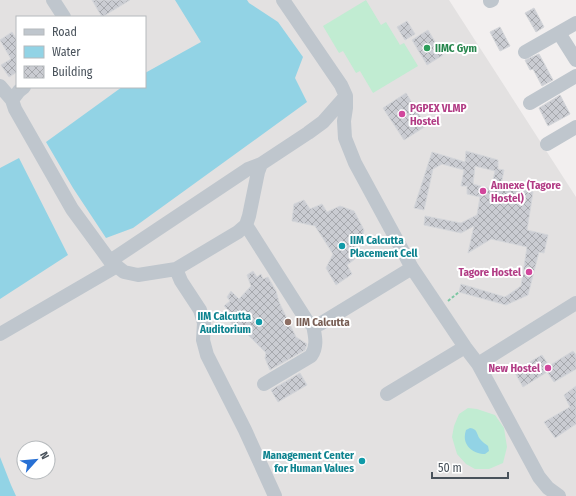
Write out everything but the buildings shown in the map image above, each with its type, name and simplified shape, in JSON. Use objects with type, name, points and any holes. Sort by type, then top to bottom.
[{"type":"street","points":[[53,0],[63,16]]},
{"type":"street","points":[[283,0],[341,85],[346,96],[344,121],[345,138],[355,162],[412,268],[478,364],[539,477],[548,488],[559,496]]},
{"type":"street","points":[[524,52],[576,23]]},
{"type":"street","points":[[559,32],[576,60]]},
{"type":"street","points":[[530,103],[576,76]]},
{"type":"street","points":[[0,86],[12,100],[72,209],[114,264],[124,272],[138,275],[176,269],[246,226],[258,172],[262,164]]},
{"type":"street","points":[[12,100],[23,88]]},
{"type":"street","points":[[0,334],[114,264],[248,168],[262,164],[308,133],[323,122],[346,96]]},
{"type":"street","points":[[547,144],[576,127]]},
{"type":"street","points":[[246,226],[307,321],[313,325],[320,324],[412,268]]},
{"type":"street","points":[[176,269],[181,281],[200,310],[204,323],[203,340],[207,355],[245,430],[275,496]]},
{"type":"street","points":[[478,364],[576,303]]},
{"type":"street","points":[[264,384],[311,356],[315,350],[316,343],[313,325]]},
{"type":"street","points":[[387,394],[465,347]]},
{"type":"shaded area","name":"IIM Calcutta","points":[[0,0],[449,0],[576,197],[576,496],[0,496]]},
{"type":"green space","points":[[366,0],[381,25],[386,22],[400,45],[404,43],[418,66],[373,93],[360,71],[356,73],[343,51],[339,53],[323,26]]},
{"type":"green space","points":[[468,408],[477,409],[495,415],[504,428],[507,447],[503,463],[489,469],[475,469],[466,464],[457,454],[452,437],[454,426],[459,414]]},
{"type":"water","points":[[175,0],[247,0],[249,3],[278,22],[303,57],[295,78],[307,102],[133,228],[106,238],[73,188],[46,142],[121,88],[146,88],[146,72],[201,42]]},
{"type":"water","points":[[19,158],[68,255],[0,299],[0,168]]},
{"type":"water","points":[[470,428],[476,431],[481,440],[488,446],[489,451],[485,454],[480,454],[472,450],[466,444],[466,430]]},
{"type":"water","points":[[0,457],[11,485],[16,496],[0,496]]},
{"type":"place","name":"IIMC Gym","points":[[427,48]]},
{"type":"place","name":"PGPEX VLMP Hostel","points":[[402,114]]},
{"type":"place","name":"Annexe (Tagore Hostel)","points":[[483,191]]},
{"type":"place","name":"IIM Calcutta Placement Cell","points":[[342,246]]},
{"type":"place","name":"Tagore Hostel","points":[[529,272]]},
{"type":"place","name":"IIM Calcutta Auditorium","points":[[259,322]]},
{"type":"place","name":"IIM Calcutta","points":[[288,322]]},
{"type":"place","name":"New Hostel","points":[[548,368]]},
{"type":"place","name":"Management Center for Human Values","points":[[362,461]]}]
